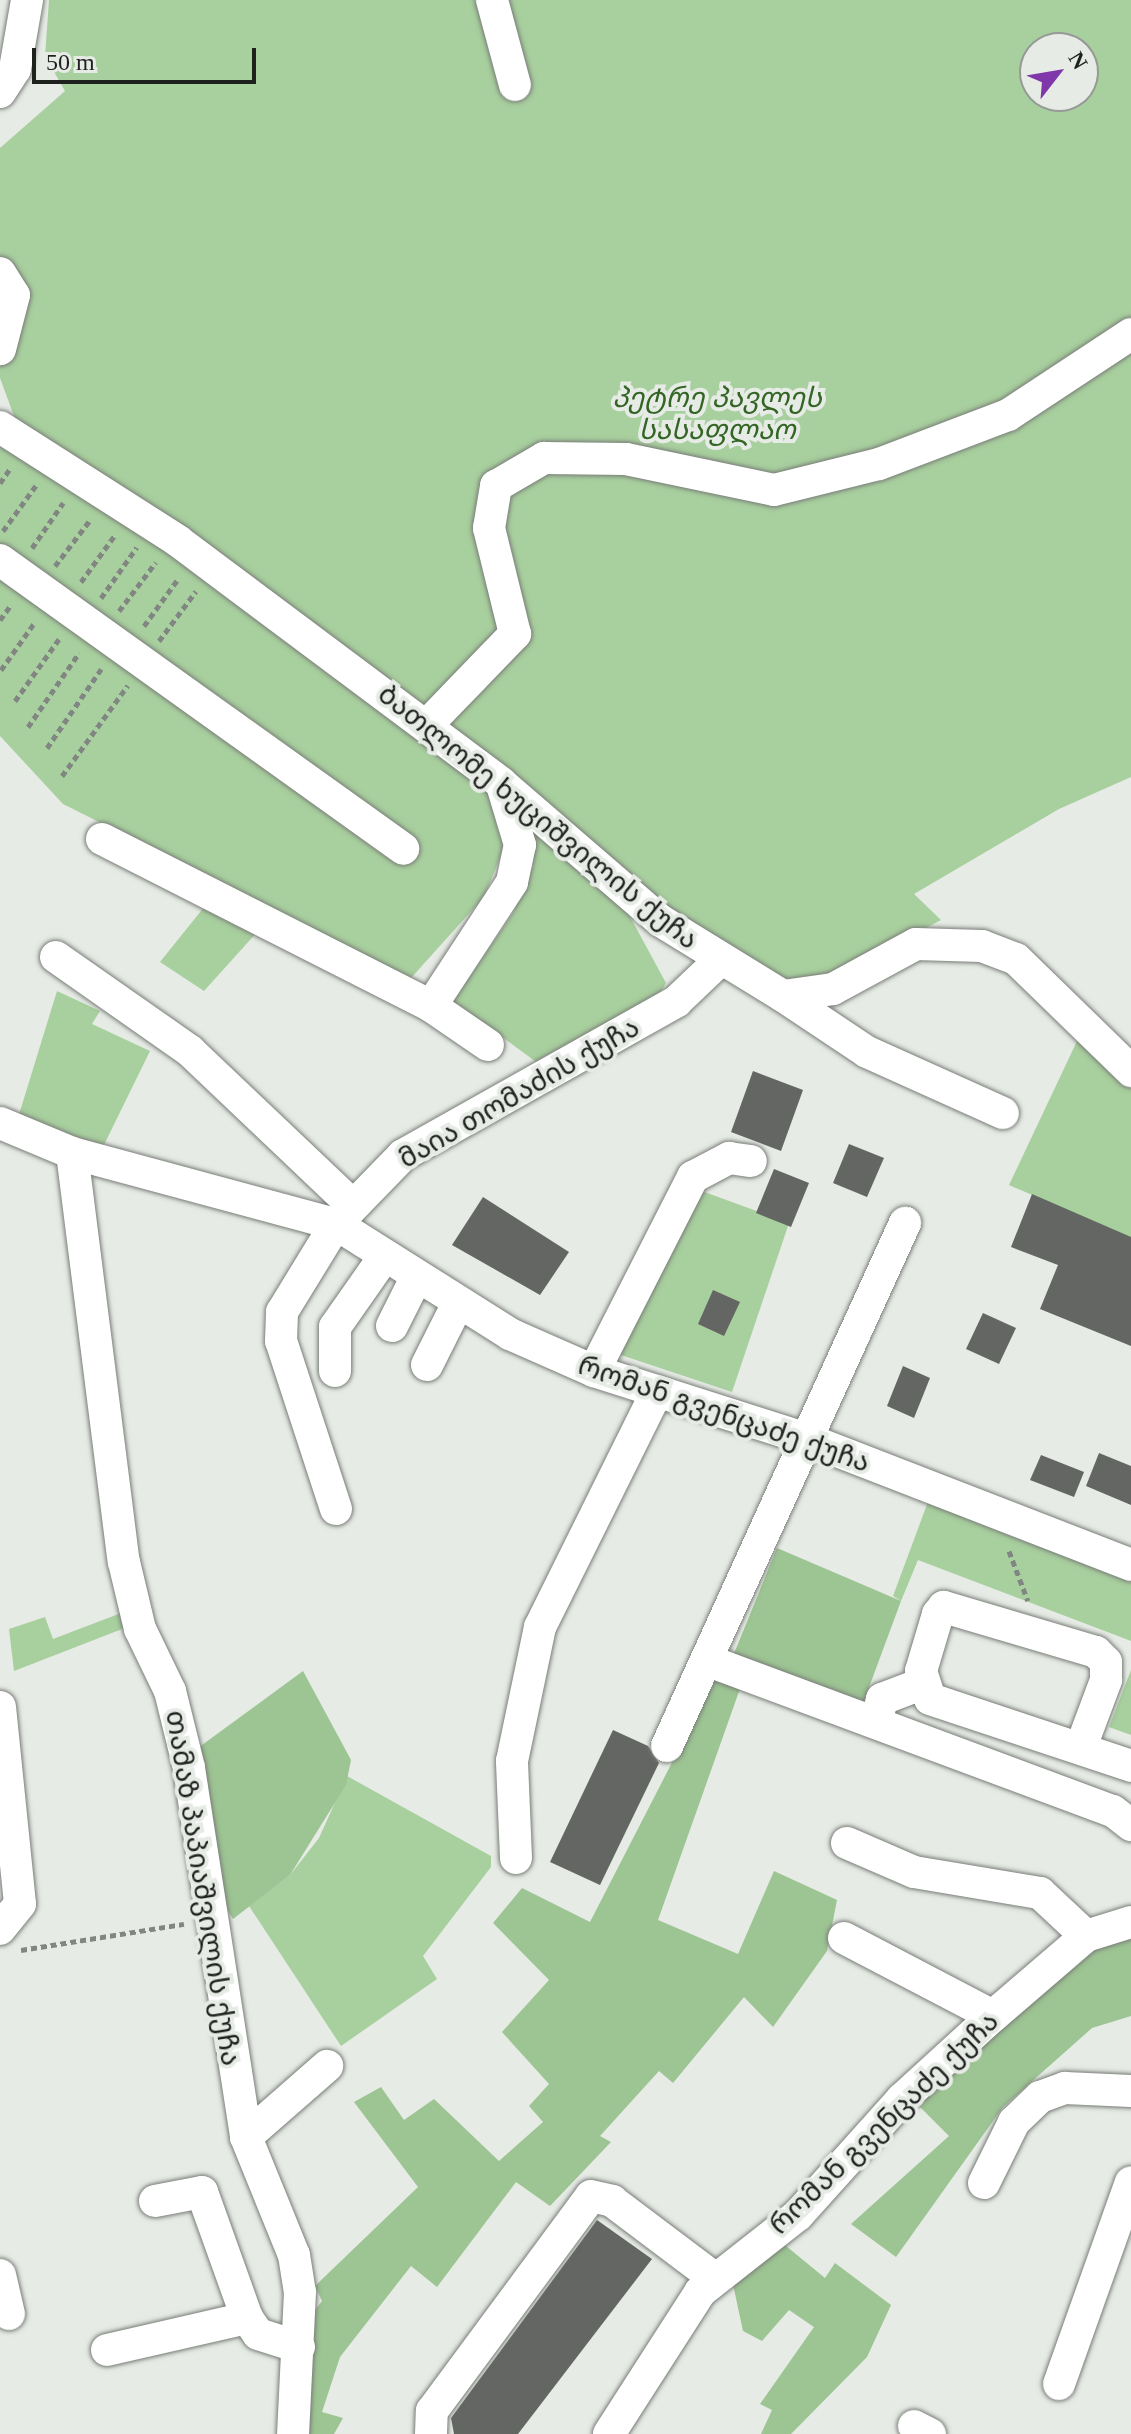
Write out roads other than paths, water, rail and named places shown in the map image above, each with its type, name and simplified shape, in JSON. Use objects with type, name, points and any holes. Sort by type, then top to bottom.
[{"type":"street","points":[[0,92],[15,69],[27,0]]},
{"type":"street","points":[[492,0],[515,85]]},
{"type":"street","points":[[0,273],[14,295],[0,349]]},
{"type":"street","points":[[427,725],[515,634],[489,528],[496,486],[544,458],[626,459],[774,490],[879,464],[1008,415],[1131,334]]},
{"type":"street","name":"ბათლომე ხუციშვილის ქუჩა","points":[[0,427],[178,541],[427,725],[501,783],[661,921],[867,1052],[1003,1113]]},
{"type":"street","points":[[70,611],[403,849]]},
{"type":"street","points":[[431,1006],[512,882],[520,845],[501,783]]},
{"type":"street","points":[[102,839],[431,1006],[488,1045]]},
{"type":"street","points":[[783,996],[833,989],[916,944],[982,946],[1016,959],[1131,1071]]},
{"type":"street","points":[[56,957],[190,1051],[344,1214]]},
{"type":"street","name":"მაია თომაძის ქუჩა","points":[[336,1509],[281,1341],[282,1312],[344,1214],[403,1155],[677,1001],[720,960]]},
{"type":"street","points":[[0,1123],[72,1153],[344,1214]]},
{"type":"street","name":"თამაზ პაპიაშვილის ქუჩა","points":[[72,1153],[124,1562],[183,1741],[213,1919],[215,1972],[246,2137],[294,2255],[299,2347],[293,2434]]},
{"type":"street","points":[[594,1371],[693,1177],[729,1158],[751,1161]]},
{"type":"street","name":"რომან გვენცაძე ქუჩა","points":[[344,1214],[384,1257],[416,1278],[458,1303],[594,1371],[804,1438],[1131,1565]]},
{"type":"street","points":[[667,1746],[804,1438],[905,1223]]},
{"type":"street","points":[[335,1371],[335,1327],[384,1257]]},
{"type":"street","points":[[392,1326],[416,1278]]},
{"type":"street","points":[[427,1365],[458,1303]]},
{"type":"street","points":[[516,1858],[512,1761],[540,1627],[657,1391]]},
{"type":"street","points":[[1081,1747],[1106,1662],[1096,1652],[944,1607],[921,1684],[930,1699],[1131,1766]]},
{"type":"street","points":[[706,1660],[1113,1811],[1131,1825]]},
{"type":"street","points":[[876,1722],[882,1699],[921,1684]]},
{"type":"street","points":[[0,1707],[20,1904],[1,1928]]},
{"type":"street","points":[[847,1843],[914,1872],[1040,1893],[1086,1936]]},
{"type":"street","name":"რომან გვენცაძე ქუჩა","points":[[609,2434],[714,2278],[798,2215],[902,2099],[1086,1936],[1131,1922]]},
{"type":"street","points":[[844,1938],[993,2016]]},
{"type":"street","points":[[246,2137],[327,2066]]},
{"type":"street","points":[[984,2183],[1014,2122],[1040,2097],[1065,2088],[1131,2091]]},
{"type":"street","points":[[1059,2384],[1131,2182]]},
{"type":"street","points":[[155,2201],[202,2192],[247,2318],[258,2334],[299,2347]]},
{"type":"street","points":[[431,2434],[432,2411],[591,2196],[612,2201],[714,2278]]},
{"type":"street","points":[[0,2275],[9,2314]]},
{"type":"street","points":[[107,2350],[247,2318]]},
{"type":"park label","name":"პეტრე პავლეს სასაფლაო","points":[[717,414]]}]
